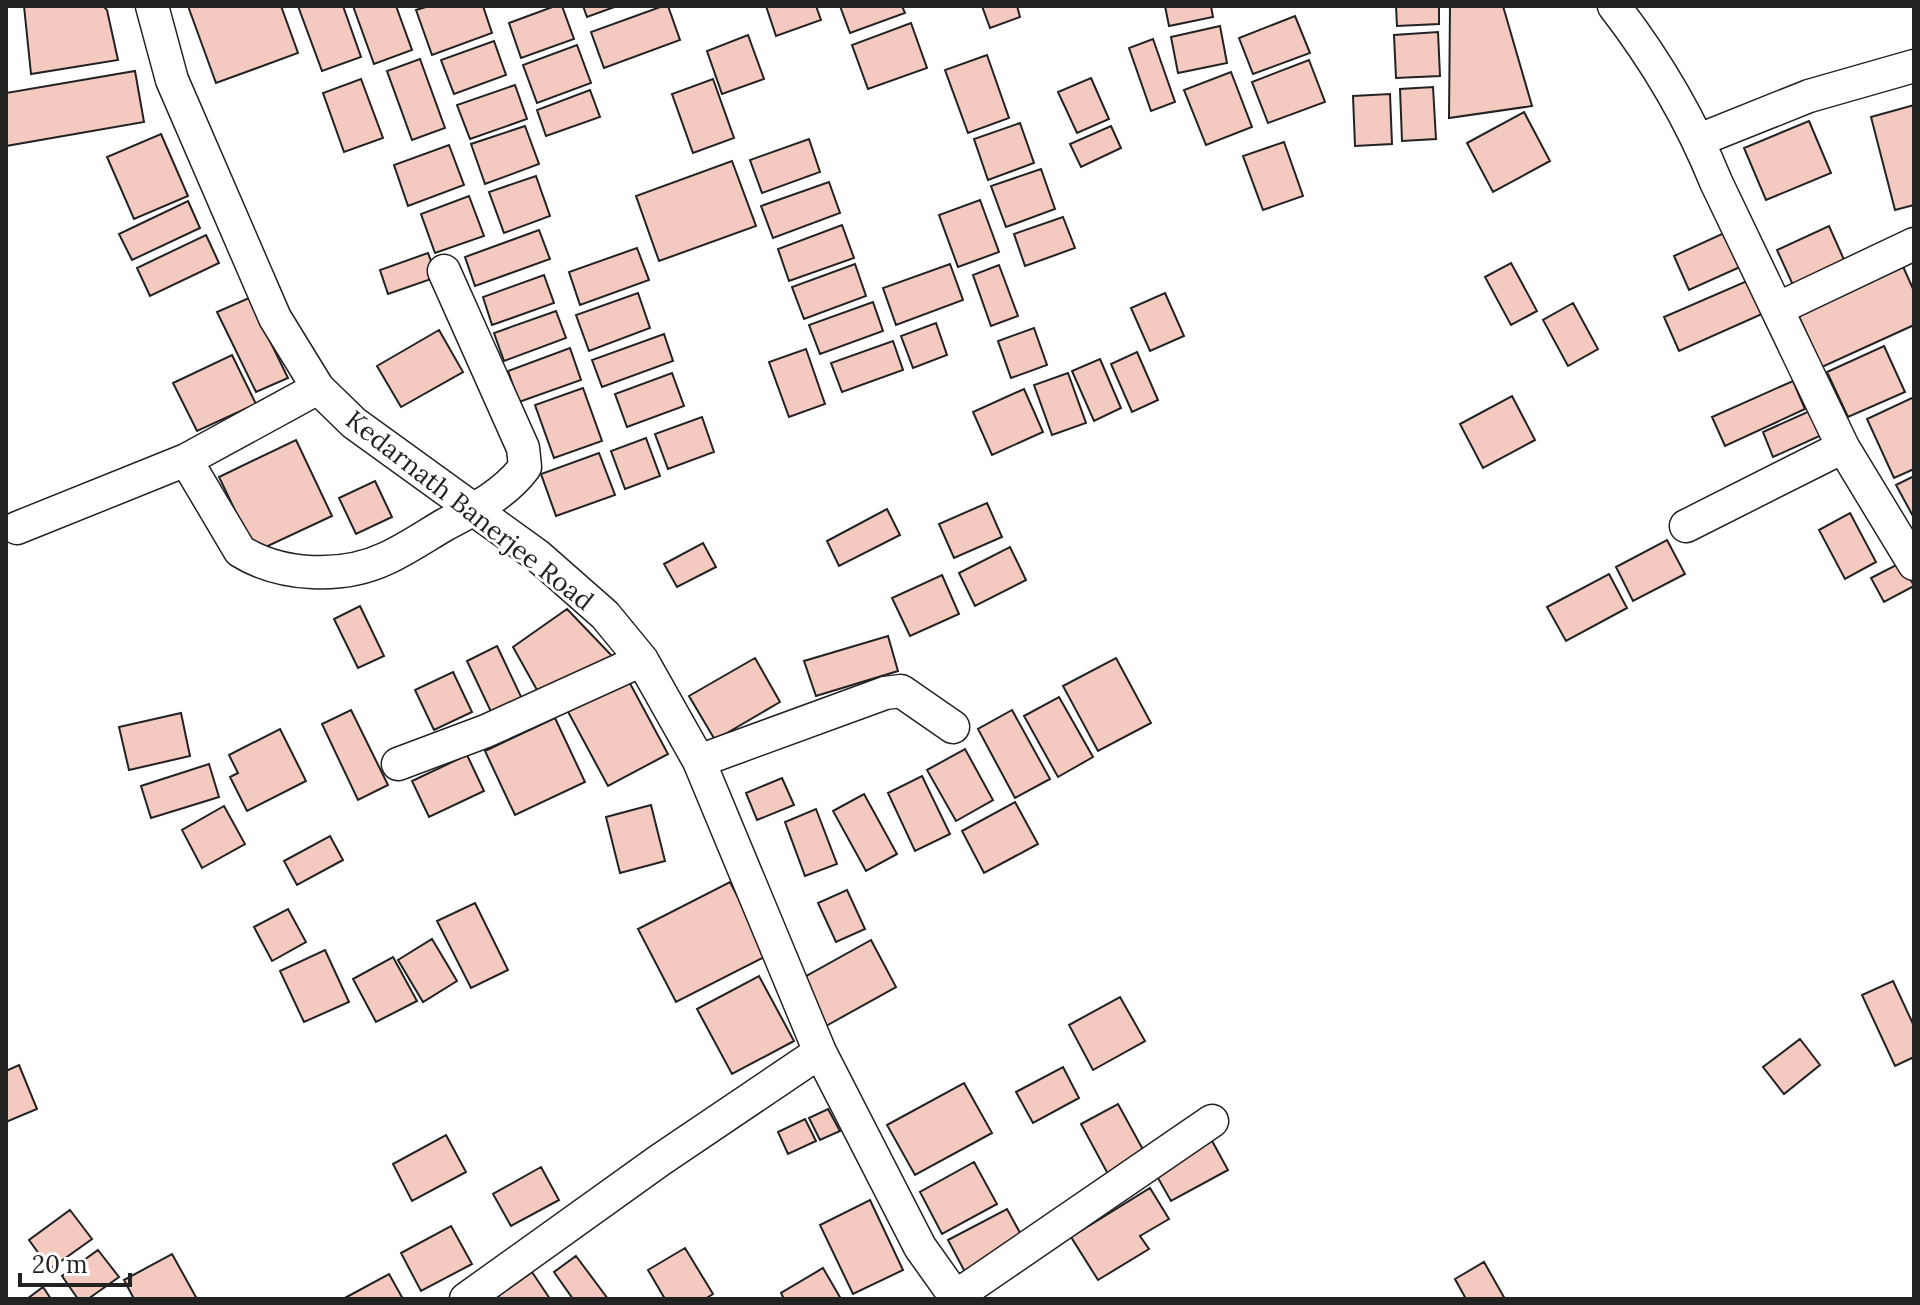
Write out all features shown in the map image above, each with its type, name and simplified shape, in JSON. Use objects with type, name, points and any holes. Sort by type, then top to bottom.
[{"type":"street","name":"Kedarnath Banerjee Road","points":[[152,6],[172,80],[275,318],[318,388],[354,423],[549,566],[605,615],[642,660],[699,761],[820,1052],[913,1235],[956,1298]]},
{"type":"street","points":[[1614,6],[1662,77],[1699,140],[1843,447],[1914,564]]},
{"type":"street","points":[[1699,140],[1809,96],[1914,66]]},
{"type":"street","points":[[1777,309],[1914,244]]},
{"type":"street","points":[[186,460],[240,551],[251,558],[284,568],[320,573],[353,569],[386,558],[512,484],[525,467],[523,448],[444,271]]},
{"type":"street","points":[[17,528],[186,460],[318,388]]},
{"type":"street","points":[[1686,526],[1843,447]]},
{"type":"street","points":[[398,764],[486,731],[642,660]]},
{"type":"street","points":[[699,761],[885,693],[901,691],[953,727]]},
{"type":"street","points":[[466,1299],[660,1160],[820,1052]]},
{"type":"street","points":[[956,1298],[1212,1121]]},
{"type":"building","points":[[24,6],[103,6],[107,10],[118,60],[31,74]]},
{"type":"building","points":[[188,6],[281,6],[298,53],[216,83]]},
{"type":"building","points":[[298,6],[343,6],[361,57],[322,71]]},
{"type":"building","points":[[353,6],[396,6],[412,50],[374,64]]},
{"type":"building","points":[[429,6],[483,6],[492,33],[432,55],[416,10]]},
{"type":"building","points":[[562,6],[574,39],[521,58],[509,23]]},
{"type":"building","points":[[583,6],[617,6],[587,17]]},
{"type":"building","points":[[668,6],[680,40],[604,68],[591,32]]},
{"type":"building","points":[[766,6],[816,6],[821,20],[776,36]]},
{"type":"building","points":[[840,6],[902,6],[905,13],[850,33]]},
{"type":"building","points":[[982,6],[1017,6],[1020,17],[990,28]]},
{"type":"building","points":[[1165,6],[1211,6],[1213,17],[1169,26]]},
{"type":"building","points":[[1396,6],[1439,6],[1439,24],[1397,26]]},
{"type":"building","points":[[1450,6],[1503,6],[1532,106],[1449,118]]},
{"type":"building","points":[[1295,16],[1310,53],[1253,74],[1239,38]]},
{"type":"building","points":[[911,23],[927,68],[868,89],[852,45]]},
{"type":"building","points":[[1220,26],[1227,63],[1178,73],[1171,37]]},
{"type":"building","points":[[1438,32],[1440,76],[1396,78],[1394,35]]},
{"type":"building","points":[[748,35],[764,79],[722,94],[707,51]]},
{"type":"building","points":[[1153,39],[1175,102],[1151,111],[1129,48]]},
{"type":"building","points":[[494,41],[506,75],[454,94],[441,60]]},
{"type":"building","points":[[577,45],[591,83],[537,103],[523,65]]},
{"type":"building","points":[[987,55],[1009,118],[968,133],[945,70]]},
{"type":"building","points":[[420,59],[445,128],[412,140],[387,71]]},
{"type":"building","points":[[1309,60],[1325,102],[1268,123],[1252,82]]},
{"type":"building","points":[[135,71],[144,122],[6,146],[6,93]]},
{"type":"building","points":[[1231,72],[1252,127],[1206,145],[1184,90]]},
{"type":"building","points":[[1091,78],[1109,119],[1077,133],[1058,92]]},
{"type":"building","points":[[361,79],[383,138],[344,152],[323,93]]},
{"type":"building","points":[[713,79],[734,138],[693,153],[672,94]]},
{"type":"building","points":[[515,85],[527,119],[470,139],[457,105]]},
{"type":"building","points":[[1433,87],[1436,139],[1402,141],[1400,89]]},
{"type":"building","points":[[590,90],[600,117],[546,136],[537,110]]},
{"type":"building","points":[[1390,94],[1392,144],[1355,146],[1353,96]]},
{"type":"building","points":[[1914,105],[1914,205],[1895,210],[1871,117]]},
{"type":"building","points":[[1524,112],[1550,161],[1493,192],[1467,143]]},
{"type":"building","points":[[1809,121],[1831,173],[1766,200],[1744,148]]},
{"type":"building","points":[[1020,123],[1034,163],[988,180],[974,139]]},
{"type":"building","points":[[525,126],[539,164],[485,184],[471,144]]},
{"type":"building","points":[[1111,126],[1121,148],[1081,167],[1070,144]]},
{"type":"building","points":[[161,134],[188,196],[134,219],[107,157]]},
{"type":"building","points":[[809,139],[820,172],[762,193],[750,160]]},
{"type":"building","points":[[1284,142],[1303,196],[1263,210],[1243,156]]},
{"type":"building","points":[[449,145],[464,185],[408,206],[394,165]]},
{"type":"building","points":[[732,161],[756,226],[659,261],[636,196]]},
{"type":"building","points":[[1041,169],[1055,209],[1006,227],[991,186]]},
{"type":"building","points":[[536,176],[550,216],[504,233],[489,192]]},
{"type":"building","points":[[829,182],[840,213],[773,238],[761,206]]},
{"type":"building","points":[[469,196],[484,236],[435,253],[421,214]]},
{"type":"building","points":[[980,200],[999,252],[958,267],[939,215]]},
{"type":"building","points":[[188,201],[200,228],[132,260],[119,234]]},
{"type":"building","points":[[1063,217],[1075,248],[1025,266],[1014,234]]},
{"type":"building","points":[[842,225],[854,258],[789,281],[778,249]]},
{"type":"building","points":[[1829,226],[1845,262],[1793,285],[1777,250]]},
{"type":"building","points":[[539,230],[550,259],[475,286],[465,257]]},
{"type":"building","points":[[1724,233],[1740,267],[1689,290],[1674,256]]},
{"type":"building","points":[[206,235],[219,263],[150,296],[137,268]]},
{"type":"building","points":[[637,248],[649,280],[580,305],[569,272]]},
{"type":"building","points":[[428,253],[437,277],[388,294],[380,270]]},
{"type":"building","points":[[1901,262],[1914,291],[1914,325],[1822,367],[1796,310]]},
{"type":"building","points":[[1511,263],[1537,311],[1511,325],[1485,277]]},
{"type":"building","points":[[855,264],[866,296],[804,319],[792,287]]},
{"type":"building","points":[[950,264],[963,300],[896,325],[883,288]]},
{"type":"building","points":[[999,265],[1018,316],[991,326],[973,275]]},
{"type":"building","points":[[544,275],[554,303],[492,325],[483,297]]},
{"type":"building","points":[[1747,281],[1762,314],[1679,351],[1664,317]]},
{"type":"building","points":[[638,293],[650,328],[589,351],[576,315]]},
{"type":"building","points":[[1165,293],[1184,336],[1150,351],[1131,308]]},
{"type":"building","points":[[249,298],[288,378],[256,392],[217,312]]},
{"type":"building","points":[[873,302],[883,331],[820,354],[809,325]]},
{"type":"building","points":[[1573,303],[1598,349],[1568,366],[1543,320]]},
{"type":"building","points":[[556,311],[566,338],[504,361],[494,333]]},
{"type":"building","points":[[936,323],[947,355],[913,368],[901,336]]},
{"type":"building","points":[[1034,328],[1047,365],[1011,378],[998,341]]},
{"type":"building","points":[[439,330],[463,372],[401,407],[377,366]]},
{"type":"building","points":[[664,334],[673,361],[602,387],[592,360]]},
{"type":"building","points":[[893,341],[903,370],[842,392],[831,363]]},
{"type":"building","points":[[1884,346],[1905,392],[1848,417],[1827,372]]},
{"type":"building","points":[[570,348],[581,380],[519,402],[508,371]]},
{"type":"building","points":[[806,349],[825,404],[789,417],[769,362]]},
{"type":"building","points":[[1137,352],[1158,400],[1132,412],[1111,364]]},
{"type":"building","points":[[232,355],[256,404],[197,431],[173,383]]},
{"type":"building","points":[[1100,359],[1121,408],[1094,421],[1072,371]]},
{"type":"building","points":[[672,373],[684,406],[627,427],[615,394]]},
{"type":"building","points":[[1068,373],[1086,423],[1052,435],[1034,385]]},
{"type":"building","points":[[1793,381],[1805,409],[1725,446],[1712,417]]},
{"type":"building","points":[[583,388],[602,441],[554,458],[535,405]]},
{"type":"building","points":[[1024,389],[1043,432],[992,455],[973,412]]},
{"type":"building","points":[[1512,396],[1535,440],[1483,468],[1460,424]]},
{"type":"building","points":[[1914,397],[1914,469],[1894,478],[1867,419]]},
{"type":"building","points":[[1812,410],[1824,434],[1773,457],[1763,432]]},
{"type":"building","points":[[702,417],[714,452],[668,469],[655,434]]},
{"type":"building","points":[[646,438],[660,476],[625,489],[611,451]]},
{"type":"building","points":[[296,440],[332,516],[255,552],[219,477]]},
{"type":"building","points":[[599,453],[615,495],[556,516],[541,474]]},
{"type":"building","points":[[1914,476],[1914,518],[1896,485]]},
{"type":"building","points":[[375,481],[392,517],[356,534],[339,498]]},
{"type":"building","points":[[987,503],[1002,537],[954,558],[939,524]]},
{"type":"building","points":[[887,509],[900,535],[839,566],[827,541]]},
{"type":"building","points":[[1850,513],[1876,562],[1845,579],[1819,530]]},
{"type":"building","points":[[1667,540],[1685,574],[1633,601],[1616,567]]},
{"type":"building","points":[[703,543],[716,567],[677,587],[664,564]]},
{"type":"building","points":[[1010,547],[1026,580],[975,606],[959,573]]},
{"type":"building","points":[[1902,562],[1914,586],[1884,602],[1871,578]]},
{"type":"building","points":[[1609,574],[1627,608],[1566,641],[1547,607]]},
{"type":"building","points":[[942,575],[959,614],[910,636],[892,598]]},
{"type":"building","points":[[360,606],[384,656],[358,668],[334,619]]},
{"type":"building","points":[[567,609],[614,658],[542,699],[513,647]]},
{"type":"building","points":[[888,636],[898,671],[816,696],[804,661]]},
{"type":"building","points":[[497,646],[524,703],[494,718],[467,661]]},
{"type":"building","points":[[755,658],[780,702],[715,740],[689,696]]},
{"type":"building","points":[[1116,658],[1151,723],[1098,751],[1063,686]]},
{"type":"building","points":[[453,672],[472,712],[434,730],[415,690]]},
{"type":"building","points":[[626,676],[668,754],[608,786],[566,708]]},
{"type":"building","points":[[1059,697],[1093,757],[1058,777],[1024,716]]},
{"type":"building","points":[[351,710],[388,785],[358,800],[322,724]]},
{"type":"building","points":[[1012,710],[1050,779],[1015,798],[978,729]]},
{"type":"building","points":[[181,713],[190,756],[129,770],[119,727]]},
{"type":"building","points":[[555,718],[585,782],[515,815],[485,751]]},
{"type":"building","points":[[280,729],[306,781],[247,811],[230,777],[238,773],[229,755]]},
{"type":"building","points":[[965,749],[993,800],[956,821],[927,770]]},
{"type":"building","points":[[467,755],[484,791],[429,817],[412,781]]},
{"type":"building","points":[[209,764],[219,797],[151,818],[141,786]]},
{"type":"building","points":[[922,776],[950,834],[915,851],[888,793]]},
{"type":"building","points":[[782,778],[794,805],[757,820],[746,793]]},
{"type":"building","points":[[864,794],[897,854],[866,871],[833,811]]},
{"type":"building","points":[[1015,802],[1038,844],[984,873],[962,831]]},
{"type":"building","points":[[651,805],[665,861],[620,873],[606,817]]},
{"type":"building","points":[[224,806],[245,844],[202,868],[182,830]]},
{"type":"building","points":[[816,809],[837,864],[805,876],[785,822]]},
{"type":"building","points":[[330,836],[343,860],[297,885],[284,861]]},
{"type":"building","points":[[730,882],[768,955],[676,1002],[638,929]]},
{"type":"building","points":[[847,890],[865,929],[836,942],[818,903]]},
{"type":"building","points":[[475,903],[508,970],[471,988],[437,921]]},
{"type":"building","points":[[288,909],[306,942],[272,961],[254,927]]},
{"type":"building","points":[[432,939],[457,981],[423,1002],[398,960]]},
{"type":"building","points":[[871,940],[896,987],[826,1026],[801,979]]},
{"type":"building","points":[[325,950],[349,1002],[304,1022],[280,971]]},
{"type":"building","points":[[393,957],[417,1001],[376,1022],[353,979]]},
{"type":"building","points":[[759,976],[794,1041],[732,1074],[697,1009]]},
{"type":"building","points":[[1893,981],[1914,1026],[1914,1057],[1895,1066],[1862,995]]},
{"type":"building","points":[[1120,997],[1145,1041],[1093,1070],[1069,1025]]},
{"type":"building","points":[[1800,1039],[1820,1065],[1784,1094],[1763,1067]]},
{"type":"building","points":[[19,1065],[37,1109],[6,1122],[6,1071]]},
{"type":"building","points":[[1063,1067],[1079,1098],[1033,1123],[1016,1092]]},
{"type":"building","points":[[964,1083],[992,1133],[915,1175],[887,1125]]},
{"type":"building","points":[[1118,1104],[1146,1155],[1109,1176],[1081,1124]]},
{"type":"building","points":[[828,1109],[840,1131],[820,1140],[809,1118]]},
{"type":"building","points":[[805,1119],[816,1141],[788,1154],[778,1132]]},
{"type":"building","points":[[446,1135],[466,1172],[412,1201],[393,1164]]},
{"type":"building","points":[[1211,1139],[1228,1170],[1171,1201],[1154,1171]]},
{"type":"building","points":[[974,1162],[997,1204],[942,1234],[920,1192]]},
{"type":"building","points":[[541,1167],[559,1200],[511,1226],[493,1194]]},
{"type":"building","points":[[1150,1188],[1169,1219],[1140,1236],[1149,1249],[1098,1280],[1071,1237]]},
{"type":"building","points":[[870,1200],[903,1270],[853,1294],[820,1225]]},
{"type":"building","points":[[1007,1209],[1024,1240],[965,1272],[948,1240]]},
{"type":"building","points":[[70,1210],[92,1239],[50,1269],[29,1240]]},
{"type":"building","points":[[451,1226],[472,1264],[421,1291],[401,1253]]},
{"type":"building","points":[[685,1248],[713,1294],[705,1299],[665,1299],[648,1270]]},
{"type":"building","points":[[98,1250],[119,1277],[88,1299],[78,1299],[62,1276]]},
{"type":"building","points":[[172,1254],[197,1299],[134,1299],[124,1280]]},
{"type":"building","points":[[576,1256],[608,1299],[573,1299],[554,1272]]},
{"type":"building","points":[[1484,1262],[1505,1299],[1466,1299],[1455,1279]]},
{"type":"building","points":[[823,1268],[841,1299],[784,1299],[781,1293]]},
{"type":"building","points":[[532,1272],[550,1299],[501,1299],[498,1296]]},
{"type":"building","points":[[389,1274],[403,1299],[343,1299]]},
{"type":"building","points":[[43,1287],[51,1299],[27,1299]]}]
